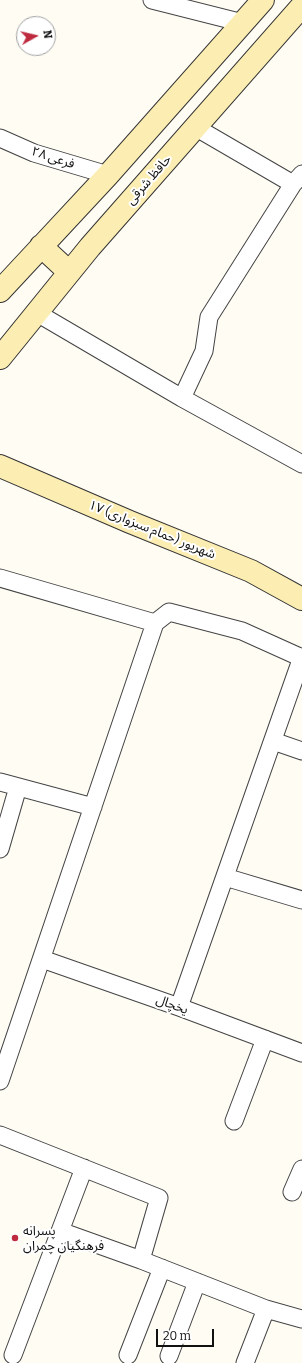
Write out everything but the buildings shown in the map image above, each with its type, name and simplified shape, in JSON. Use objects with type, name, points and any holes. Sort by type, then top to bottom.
[{"type":"main road","points":[[0,291],[108,175],[263,0]]},
{"type":"main road","name":"حافظ شرقی","points":[[0,358],[69,272],[302,6]]},
{"type":"main road","points":[[41,246],[69,272]]},
{"type":"main road","name":"۱۷ شهریور (حمام سبزواری)","points":[[0,466],[130,522],[251,571],[302,599]]},
{"type":"street","points":[[152,0],[243,23]]},
{"type":"street","points":[[182,398],[204,351],[209,317],[297,179],[195,127]]},
{"type":"street","name":"فرعی ۲۸","points":[[0,138],[34,153],[108,175]]},
{"type":"street","points":[[37,312],[182,398],[302,464]]},
{"type":"street","points":[[0,578],[155,622]]},
{"type":"street","points":[[0,1081],[155,622],[169,612],[242,631],[302,658],[179,1007]]},
{"type":"street","points":[[273,740],[302,751]]},
{"type":"street","points":[[0,782],[93,807]]},
{"type":"street","points":[[0,849],[18,787]]},
{"type":"street","points":[[225,877],[302,900]]},
{"type":"street","name":"یخچال","points":[[42,959],[179,1007],[302,1053]]},
{"type":"street","points":[[234,1121],[265,1039]]},
{"type":"street","points":[[0,1135],[158,1198],[141,1260]]},
{"type":"street","points":[[13,1355],[84,1168]]},
{"type":"street","points":[[292,1192],[302,1169]]},
{"type":"street","points":[[60,1231],[141,1260],[266,1309],[302,1319]]},
{"type":"street","points":[[128,1355],[162,1268]]},
{"type":"street","points":[[169,1356],[197,1282]]},
{"type":"street","points":[[245,1363],[266,1309]]},
{"type":"place","name":"پسرانه فرهنگیان چمران","points":[[15,1238]]}]
